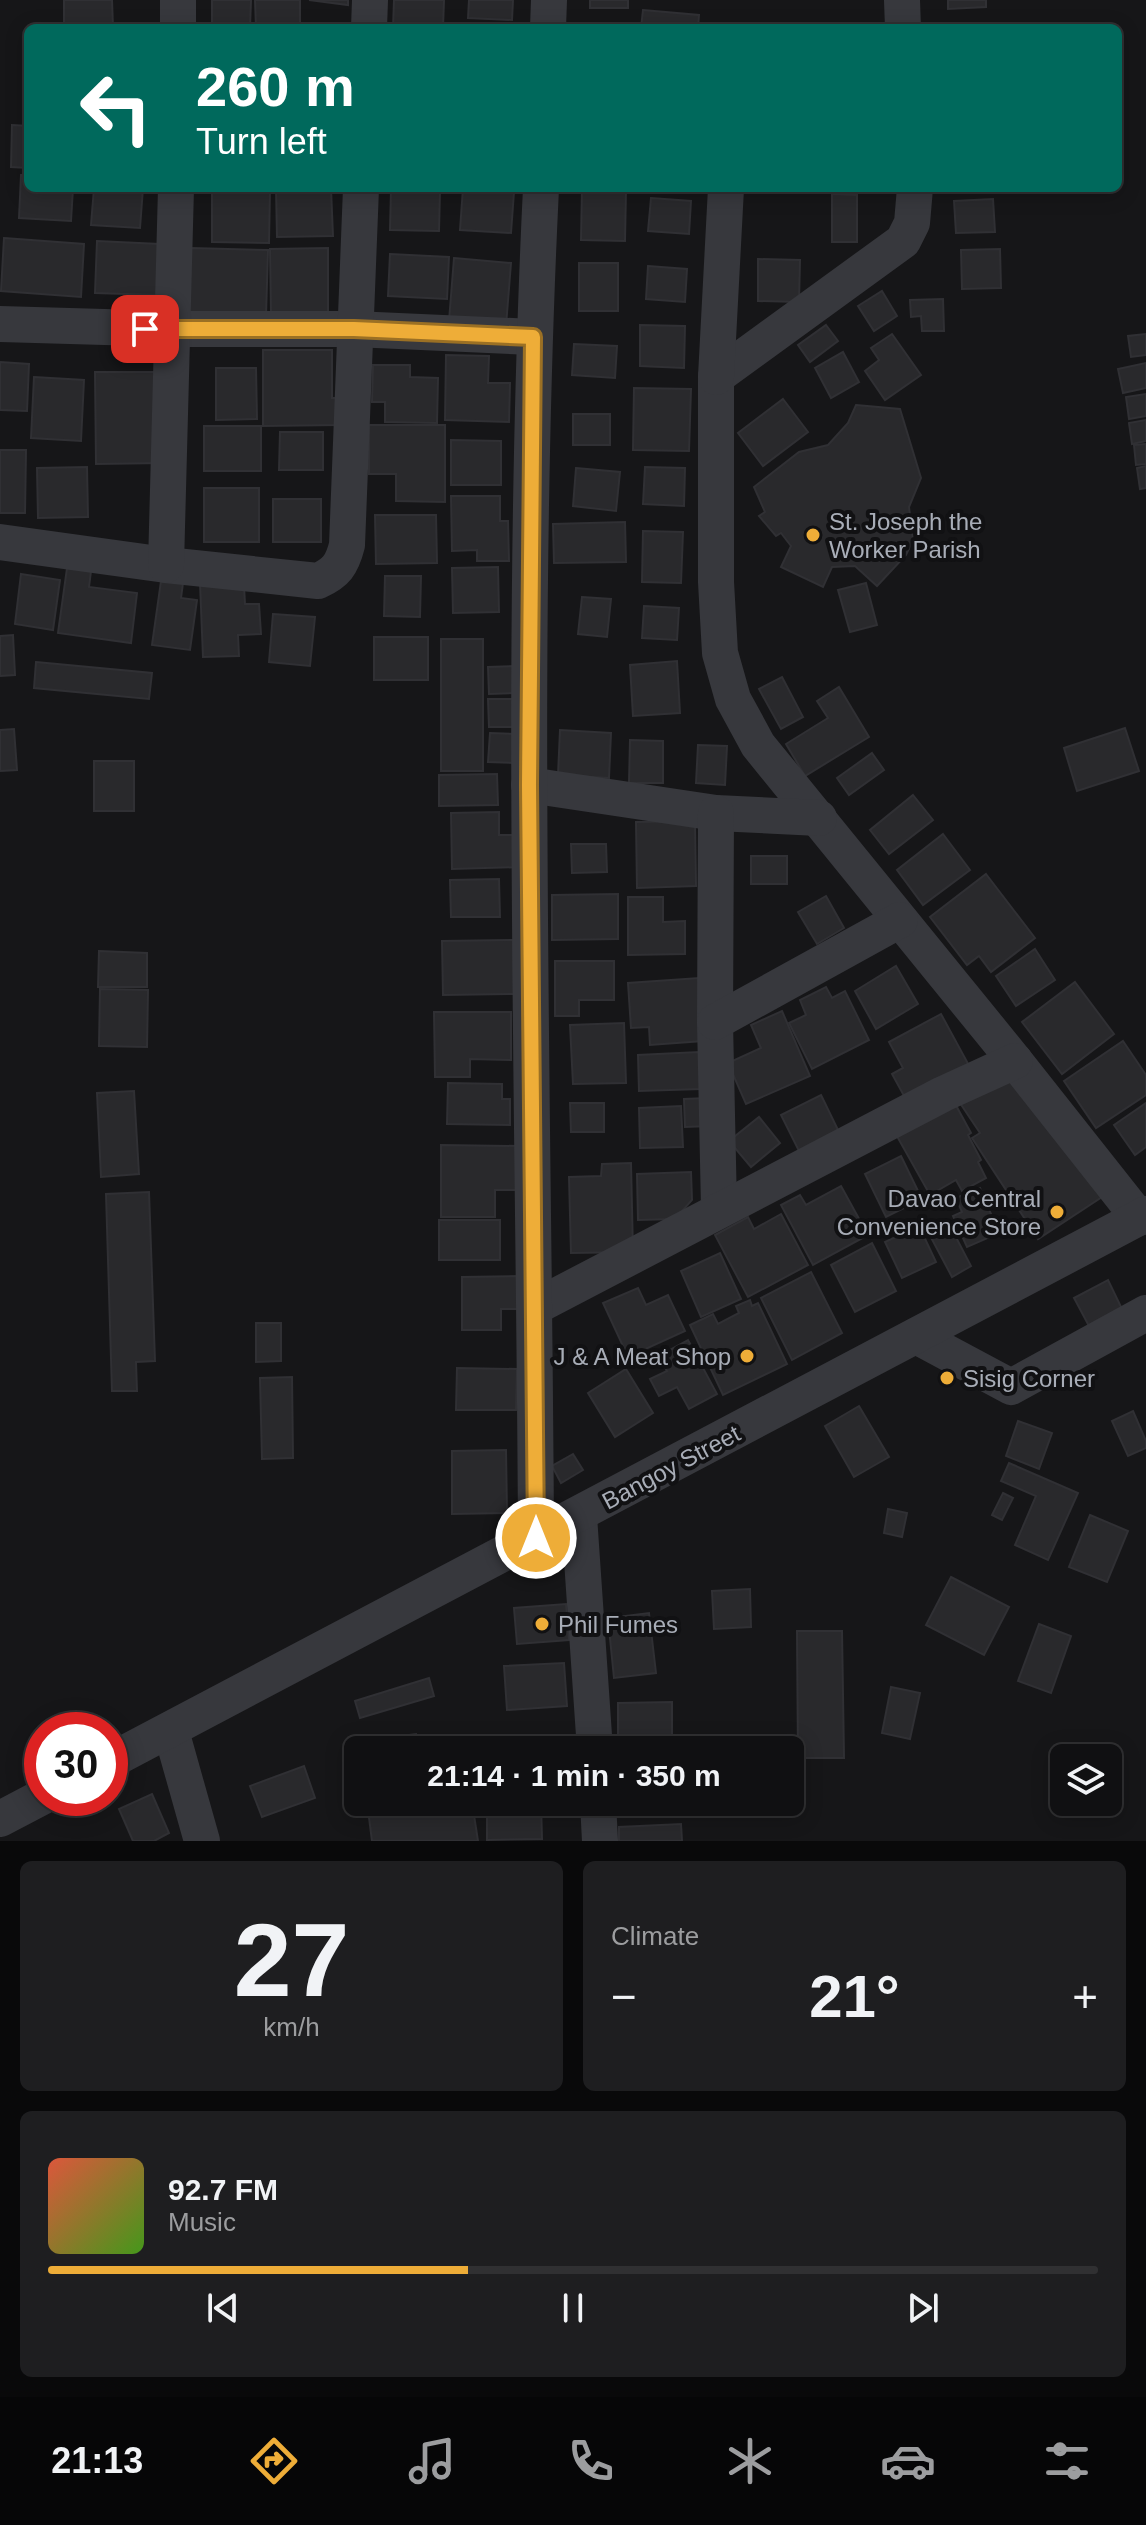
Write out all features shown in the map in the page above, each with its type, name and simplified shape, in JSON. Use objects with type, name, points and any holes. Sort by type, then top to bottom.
[{"type":"street","points":[[178,0],[178,24]]},
{"type":"street","points":[[369,24],[370,0]]},
{"type":"street","points":[[548,24],[549,0]]},
{"type":"street","points":[[902,0],[903,24]]},
{"type":"street","points":[[166,565],[176,192]]},
{"type":"street","points":[[0,542],[166,565],[318,581],[334,574],[343,562],[347,545],[361,192]]},
{"type":"street","points":[[536,1538],[529,785],[533,337],[541,192]]},
{"type":"street","points":[[726,192],[716,377],[716,582],[720,653],[733,699],[758,745],[1142,1216]]},
{"type":"street","points":[[716,377],[903,241],[912,223],[915,192]]},
{"type":"street","points":[[0,324],[174,329],[354,329],[533,337]]},
{"type":"street","points":[[529,785],[716,813],[819,818]]},
{"type":"street","points":[[716,813],[715,1022],[719,1208]]},
{"type":"street","points":[[715,1022],[900,920]]},
{"type":"street","points":[[535,1307],[719,1208],[943,1094],[1015,1061]]},
{"type":"street","name":"Bangoy Street","points":[[128,1752],[1142,1216]]},
{"type":"street","points":[[916,1336],[1011,1387],[1146,1313]]},
{"type":"street","points":[[579,1516],[594,1736]]},
{"type":"street","points":[[171,1731],[202,1841]]},
{"type":"street","points":[[0,1819],[24,1806]]},
{"type":"street","points":[[599,1816],[600,1841]]},
{"type":"building","points":[[64,0],[112,0],[113,24],[64,24]]},
{"type":"building","points":[[212,0],[251,0],[250,24],[212,24]]},
{"type":"building","points":[[255,0],[300,0],[300,24],[256,24]]},
{"type":"building","points":[[309,0],[348,0],[348,5]]},
{"type":"building","points":[[394,0],[444,0],[443,24],[393,24]]},
{"type":"building","points":[[469,0],[513,0],[512,20],[468,18]]},
{"type":"building","points":[[590,0],[628,0],[628,8],[590,8]]},
{"type":"building","points":[[948,0],[986,0],[986,7],[948,9]]},
{"type":"building","points":[[643,10],[699,15],[698,24],[641,24]]},
{"type":"building","points":[[12,125],[24,126],[24,168],[11,167]]},
{"type":"building","points":[[21,175],[24,175],[24,192],[73,192],[71,221],[19,218]]},
{"type":"building","points":[[94,192],[143,192],[140,228],[91,225]]},
{"type":"building","points":[[212,192],[270,192],[269,243],[212,242]]},
{"type":"building","points":[[276,192],[331,192],[333,236],[277,237]]},
{"type":"building","points":[[391,192],[440,192],[439,231],[390,230]]},
{"type":"building","points":[[463,192],[514,192],[511,233],[460,230]]},
{"type":"building","points":[[582,192],[626,192],[625,241],[581,240]]},
{"type":"building","points":[[832,194],[857,195],[857,242],[832,242]]},
{"type":"building","points":[[651,198],[691,201],[689,234],[648,231]]},
{"type":"building","points":[[993,199],[995,232],[956,233],[954,201]]},
{"type":"building","points":[[4,238],[84,244],[81,297],[1,291]]},
{"type":"building","points":[[97,241],[159,244],[158,295],[95,293]]},
{"type":"building","points":[[191,248],[268,250],[266,316],[189,313]]},
{"type":"building","points":[[328,248],[328,313],[271,314],[270,249]]},
{"type":"building","points":[[1000,249],[1001,288],[962,289],[961,250]]},
{"type":"building","points":[[390,254],[449,257],[447,299],[388,296]]},
{"type":"building","points":[[454,258],[511,263],[506,326],[449,321]]},
{"type":"building","points":[[758,259],[800,260],[799,302],[758,301]]},
{"type":"building","points":[[579,263],[618,263],[618,311],[579,311]]},
{"type":"building","points":[[648,266],[687,269],[685,302],[646,299]]},
{"type":"building","points":[[882,291],[897,316],[874,331],[858,306]]},
{"type":"building","points":[[943,299],[944,331],[922,331],[921,316],[911,317],[910,300]]},
{"type":"building","points":[[640,325],[685,326],[684,368],[640,366]]},
{"type":"building","points":[[826,325],[838,341],[810,362],[798,345]]},
{"type":"building","points":[[892,334],[921,375],[885,400],[865,371],[879,360],[871,348]]},
{"type":"building","points":[[1146,334],[1146,355],[1131,357],[1128,336]]},
{"type":"building","points":[[574,344],[617,346],[615,378],[572,375]]},
{"type":"building","points":[[263,350],[332,350],[332,398],[339,398],[339,425],[263,426]]},
{"type":"building","points":[[843,352],[859,382],[831,398],[815,368]]},
{"type":"building","points":[[446,355],[489,356],[488,383],[510,383],[509,422],[445,420]]},
{"type":"building","points":[[0,362],[29,364],[27,411],[0,410]]},
{"type":"building","points":[[1146,363],[1146,388],[1123,393],[1118,369]]},
{"type":"building","points":[[373,365],[410,365],[410,377],[438,378],[437,423],[385,422],[385,402],[372,402]]},
{"type":"building","points":[[216,368],[256,368],[257,419],[216,420]]},
{"type":"building","points":[[95,372],[163,372],[164,463],[96,464]]},
{"type":"building","points":[[34,377],[84,380],[81,441],[31,438]]},
{"type":"building","points":[[634,388],[691,389],[689,451],[633,450]]},
{"type":"building","points":[[1146,394],[1146,416],[1129,419],[1126,397]]},
{"type":"building","points":[[783,399],[808,432],[763,466],[738,433]]},
{"type":"building","points":[[856,405],[900,409],[921,478],[909,507],[913,540],[906,555],[877,586],[855,566],[832,567],[823,587],[781,567],[791,546],[781,533],[776,536],[759,516],[765,512],[754,487],[799,452],[828,445],[848,423]]},
{"type":"building","points":[[573,414],[610,414],[610,445],[573,445]]},
{"type":"building","points":[[1146,420],[1146,441],[1132,444],[1129,423]]},
{"type":"building","points":[[369,425],[445,425],[445,502],[396,501],[396,474],[369,474]]},
{"type":"building","points":[[204,426],[261,426],[261,471],[204,471]]},
{"type":"building","points":[[280,432],[323,432],[323,470],[279,470]]},
{"type":"building","points":[[451,440],[501,441],[501,485],[451,485]]},
{"type":"building","points":[[1146,444],[1146,464],[1136,465],[1134,445]]},
{"type":"building","points":[[0,450],[26,450],[25,513],[0,513]]},
{"type":"building","points":[[1146,466],[1146,488],[1140,489],[1137,468]]},
{"type":"building","points":[[87,467],[88,517],[38,518],[37,468]]},
{"type":"building","points":[[645,467],[685,468],[684,506],[643,504]]},
{"type":"building","points":[[576,468],[620,472],[616,511],[573,506]]},
{"type":"building","points":[[204,488],[259,488],[259,542],[204,542]]},
{"type":"building","points":[[451,496],[500,496],[500,521],[508,521],[509,561],[477,561],[477,550],[452,551]]},
{"type":"building","points":[[273,499],[321,499],[321,542],[273,542]]},
{"type":"building","points":[[375,515],[436,515],[437,563],[376,564]]},
{"type":"building","points":[[625,522],[626,562],[554,563],[553,524]]},
{"type":"building","points":[[643,531],[683,532],[681,583],[642,582]]},
{"type":"building","points":[[498,567],[499,612],[453,613],[452,568]]},
{"type":"building","points":[[67,568],[91,571],[89,587],[137,593],[131,643],[58,633]]},
{"type":"building","points":[[21,574],[60,580],[53,630],[15,624]]},
{"type":"building","points":[[385,576],[421,576],[420,617],[384,616]]},
{"type":"building","points":[[161,581],[183,583],[181,598],[197,600],[190,650],[152,645]]},
{"type":"building","points":[[200,583],[244,586],[245,604],[259,604],[261,634],[238,635],[239,656],[203,657]]},
{"type":"building","points":[[866,583],[877,625],[850,632],[838,590]]},
{"type":"building","points":[[582,597],[611,599],[607,637],[578,634]]},
{"type":"building","points":[[644,606],[679,608],[677,640],[642,638]]},
{"type":"building","points":[[273,614],[315,617],[310,666],[269,662]]},
{"type":"building","points":[[13,635],[15,675],[0,676],[0,636]]},
{"type":"building","points":[[374,637],[428,637],[428,680],[374,680]]},
{"type":"building","points":[[441,639],[483,639],[483,771],[441,771]]},
{"type":"building","points":[[677,661],[680,713],[633,716],[630,665]]},
{"type":"building","points":[[36,662],[152,673],[149,699],[34,688]]},
{"type":"building","points":[[514,666],[514,693],[489,694],[488,667]]},
{"type":"building","points":[[782,677],[803,717],[781,729],[759,689]]},
{"type":"building","points":[[839,687],[869,737],[805,776],[786,744],[828,718],[817,701]]},
{"type":"building","points":[[488,699],[517,699],[518,727],[489,727]]},
{"type":"building","points":[[1125,728],[1139,771],[1077,791],[1064,748]]},
{"type":"building","points":[[14,729],[17,770],[0,771],[0,730]]},
{"type":"building","points":[[560,730],[611,733],[609,778],[558,775]]},
{"type":"building","points":[[490,733],[518,734],[517,763],[488,762]]},
{"type":"building","points":[[630,740],[663,741],[663,783],[629,783]]},
{"type":"building","points":[[698,745],[727,746],[725,785],[696,783]]},
{"type":"building","points":[[872,753],[884,770],[849,795],[837,778]]},
{"type":"building","points":[[94,761],[134,761],[134,811],[94,811]]},
{"type":"building","points":[[497,774],[498,805],[439,806],[439,775]]},
{"type":"building","points":[[913,795],[933,820],[889,854],[870,830]]},
{"type":"building","points":[[499,812],[499,835],[523,835],[523,867],[452,869],[451,813]]},
{"type":"building","points":[[695,821],[696,886],[637,888],[636,822]]},
{"type":"building","points":[[943,834],[970,870],[923,905],[897,870]]},
{"type":"building","points":[[571,844],[606,844],[607,872],[572,873]]},
{"type":"building","points":[[751,856],[787,856],[787,884],[751,884]]},
{"type":"building","points":[[986,874],[1035,938],[991,972],[979,956],[967,965],[930,917]]},
{"type":"building","points":[[499,879],[500,917],[451,917],[450,880]]},
{"type":"building","points":[[618,894],[618,939],[552,940],[552,895]]},
{"type":"building","points":[[826,896],[844,928],[817,944],[798,912]]},
{"type":"building","points":[[628,897],[663,897],[663,922],[685,921],[685,954],[628,955]]},
{"type":"building","points":[[513,940],[514,994],[443,995],[442,941]]},
{"type":"building","points":[[1035,949],[1055,980],[1016,1006],[996,976]]},
{"type":"building","points":[[99,951],[147,953],[147,987],[98,987]]},
{"type":"building","points":[[555,961],[614,961],[614,1000],[579,1000],[579,1016],[555,1016]]},
{"type":"building","points":[[896,966],[918,1004],[876,1029],[855,991]]},
{"type":"building","points":[[699,978],[703,1041],[650,1045],[649,1027],[631,1028],[628,983]]},
{"type":"building","points":[[1075,982],[1114,1034],[1062,1074],[1022,1022]]},
{"type":"building","points":[[826,987],[832,998],[845,991],[869,1040],[812,1069],[789,1023],[806,1015],[800,1000]]},
{"type":"building","points":[[100,989],[148,990],[147,1047],[99,1046]]},
{"type":"building","points":[[782,1011],[810,1076],[746,1104],[728,1063],[761,1048],[751,1025]]},
{"type":"building","points":[[434,1012],[511,1012],[511,1060],[470,1059],[470,1077],[435,1077]]},
{"type":"building","points":[[941,1014],[972,1071],[909,1105],[892,1074],[903,1068],[889,1042]]},
{"type":"building","points":[[624,1023],[626,1083],[573,1084],[570,1025]]},
{"type":"building","points":[[1123,1041],[1146,1075],[1146,1095],[1096,1128],[1064,1081]]},
{"type":"building","points":[[699,1052],[701,1089],[639,1091],[638,1055]]},
{"type":"building","points":[[1004,1072],[1102,1197],[1038,1239],[972,1138],[980,1133],[958,1100]]},
{"type":"building","points":[[448,1083],[502,1084],[502,1099],[510,1099],[510,1125],[447,1124]]},
{"type":"building","points":[[134,1091],[139,1174],[101,1177],[97,1093]]},
{"type":"building","points":[[821,1095],[840,1134],[800,1153],[781,1115]]},
{"type":"building","points":[[708,1098],[709,1126],[685,1127],[684,1099]]},
{"type":"building","points":[[952,1098],[971,1133],[968,1135],[986,1178],[962,1191],[956,1180],[930,1195],[894,1131]]},
{"type":"building","points":[[570,1103],[604,1103],[604,1132],[571,1132]]},
{"type":"building","points":[[1146,1103],[1146,1147],[1135,1155],[1114,1125]]},
{"type":"building","points":[[681,1106],[683,1147],[640,1148],[639,1108]]},
{"type":"building","points":[[759,1117],[780,1143],[751,1167],[729,1141]]},
{"type":"building","points":[[441,1145],[519,1146],[518,1190],[495,1190],[495,1217],[441,1217]]},
{"type":"building","points":[[901,1156],[922,1199],[886,1217],[865,1174]]},
{"type":"building","points":[[631,1163],[633,1252],[571,1253],[569,1177],[601,1176],[602,1164]]},
{"type":"building","points":[[691,1172],[692,1200],[675,1219],[638,1220],[637,1174]]},
{"type":"building","points":[[841,1186],[868,1235],[813,1265],[781,1205],[800,1195],[806,1205]]},
{"type":"building","points":[[980,1188],[999,1233],[967,1247],[953,1216],[962,1212],[956,1198]]},
{"type":"building","points":[[149,1192],[155,1361],[136,1362],[137,1391],[112,1391],[106,1194]]},
{"type":"building","points":[[781,1214],[808,1265],[748,1297],[715,1235],[748,1217],[754,1229]]},
{"type":"building","points":[[439,1220],[500,1220],[500,1260],[439,1260]]},
{"type":"building","points":[[947,1220],[971,1266],[952,1277],[927,1230]]},
{"type":"building","points":[[919,1226],[936,1262],[902,1278],[885,1242]]},
{"type":"building","points":[[872,1243],[896,1291],[855,1312],[831,1265]]},
{"type":"building","points":[[720,1253],[741,1299],[701,1317],[681,1271]]},
{"type":"building","points":[[811,1272],[842,1333],[792,1360],[761,1298]]},
{"type":"building","points":[[518,1276],[519,1309],[501,1309],[501,1330],[462,1330],[462,1277]]},
{"type":"building","points":[[1108,1280],[1123,1311],[1090,1328],[1074,1298]]},
{"type":"building","points":[[638,1288],[646,1305],[668,1295],[685,1331],[628,1357],[603,1303]]},
{"type":"building","points":[[750,1300],[752,1306],[758,1303],[787,1364],[723,1395],[690,1325],[713,1314],[718,1324],[739,1313],[736,1306]]},
{"type":"building","points":[[256,1323],[281,1323],[281,1361],[256,1362]]},
{"type":"building","points":[[688,1340],[717,1394],[689,1409],[677,1387],[659,1396],[650,1379],[667,1371],[659,1356]]},
{"type":"building","points":[[457,1368],[517,1369],[516,1410],[456,1410]]},
{"type":"building","points":[[626,1369],[653,1413],[615,1437],[588,1393]]},
{"type":"building","points":[[292,1377],[293,1458],[262,1459],[260,1378]]},
{"type":"building","points":[[859,1406],[889,1457],[854,1477],[825,1426]]},
{"type":"building","points":[[1133,1411],[1146,1448],[1128,1456],[1112,1421]]},
{"type":"building","points":[[1018,1421],[1052,1433],[1039,1469],[1006,1456]]},
{"type":"building","points":[[506,1450],[507,1513],[452,1514],[452,1451]]},
{"type":"building","points":[[573,1454],[583,1470],[561,1483],[552,1466]]},
{"type":"building","points":[[1009,1463],[1078,1493],[1048,1560],[1015,1545],[1036,1496],[1001,1481]]},
{"type":"building","points":[[1003,1493],[1013,1498],[1002,1520],[992,1515]]},
{"type":"building","points":[[888,1509],[907,1513],[902,1537],[884,1533]]},
{"type":"building","points":[[1090,1515],[1128,1531],[1107,1582],[1069,1567]]},
{"type":"building","points":[[951,1577],[1009,1607],[984,1655],[926,1625]]},
{"type":"building","points":[[750,1589],[751,1627],[714,1629],[712,1591]]},
{"type":"building","name":"Phil Fumes","points":[[566,1604],[569,1640],[517,1644],[514,1608]]},
{"type":"building","points":[[649,1613],[656,1673],[614,1678],[608,1618]]},
{"type":"building","points":[[1039,1624],[1071,1636],[1051,1693],[1018,1681]]},
{"type":"building","points":[[797,1631],[842,1631],[844,1758],[804,1758],[804,1736],[798,1736]]},
{"type":"building","points":[[564,1663],[567,1706],[507,1710],[504,1666]]},
{"type":"building","points":[[429,1678],[434,1696],[360,1718],[355,1701]]},
{"type":"building","points":[[891,1687],[920,1693],[910,1739],[882,1733]]},
{"type":"building","points":[[672,1702],[672,1736],[618,1736],[618,1703]]},
{"type":"building","points":[[304,1766],[315,1798],[262,1817],[250,1786]]},
{"type":"building","points":[[152,1794],[169,1833],[154,1841],[133,1841],[122,1816],[128,1816],[128,1805]]},
{"type":"building","points":[[369,1816],[474,1816],[478,1841],[372,1841]]},
{"type":"building","points":[[487,1816],[541,1816],[542,1839],[487,1840]]},
{"type":"building","points":[[681,1824],[682,1841],[619,1841],[619,1827]]},
{"type":"place","name":"St. Joseph the Worker Parish","points":[[813,535]]},
{"type":"place","name":"Davao Central Convenience Store","points":[[1057,1212]]},
{"type":"place","name":"J & A Meat Shop","points":[[747,1356]]},
{"type":"place","name":"Sisig Corner","points":[[947,1378]]},
{"type":"place","name":"Phil Fumes","points":[[542,1624]]},
{"type":"route","points":[[145,329],[354,329],[533,337],[529,785],[536,1538]]}]
